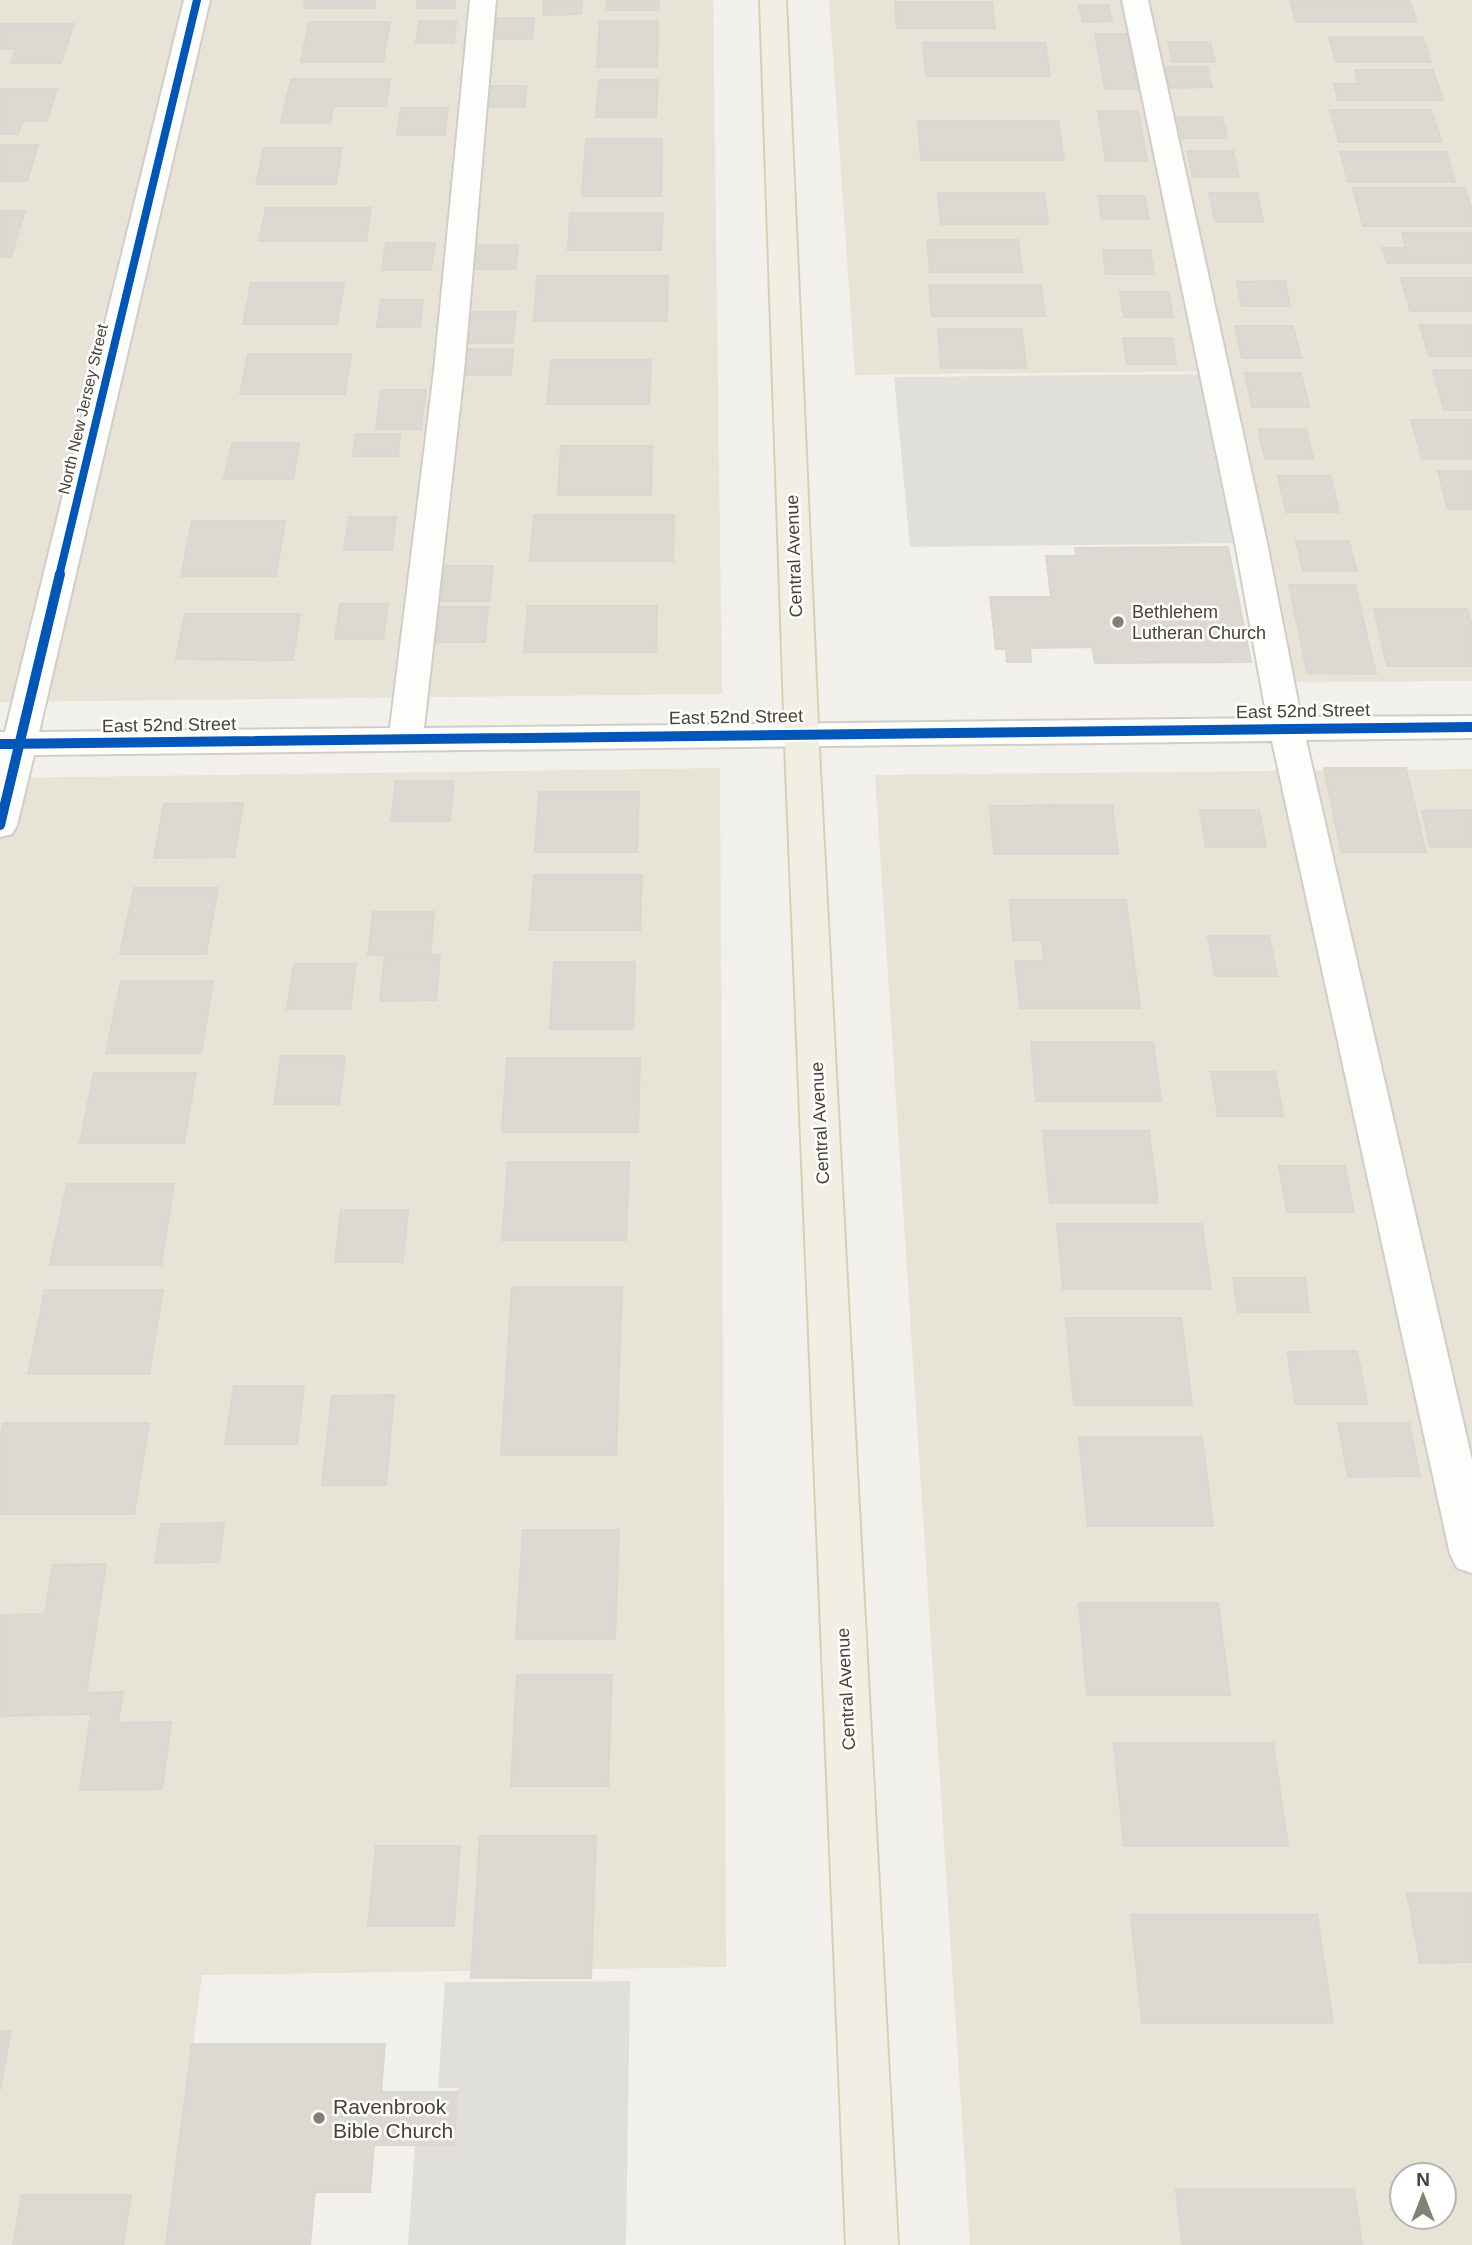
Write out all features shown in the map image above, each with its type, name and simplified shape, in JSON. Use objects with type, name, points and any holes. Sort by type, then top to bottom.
[{"type":"main road","name":"Central Avenue","points":[[773,0],[801,734],[872,2245]]},
{"type":"street","name":"North New Jersey Street","points":[[0,825],[10,744],[197,0]]},
{"type":"street","points":[[406,739],[449,371],[483,0]]},
{"type":"street","points":[[1135,0],[1251,543],[1286,729],[1472,1554]]},
{"type":"street","name":"East 52nd Street","points":[[10,744],[1472,727]]},
{"type":"shaded area","points":[[0,0],[713,0],[722,694],[0,702]]},
{"type":"shaded area","points":[[829,0],[1472,0],[1472,681],[1290,682],[1226,371],[855,375]]},
{"type":"shaded area","points":[[1213,374],[1251,543],[910,547],[894,377]]},
{"type":"shaded area","points":[[720,768],[726,1967],[202,1975],[167,2245],[0,2245],[0,778]]},
{"type":"shaded area","points":[[1472,769],[1472,2245],[970,2245],[875,775]]},
{"type":"shaded area","points":[[630,1981],[626,2245],[408,2245],[415,2145],[454,2145],[458,2088],[438,2088],[445,1982]]},
{"type":"building","points":[[305,0],[375,0],[374,8],[304,8]]},
{"type":"building","points":[[418,0],[455,0],[454,8],[417,8]]},
{"type":"building","points":[[543,0],[582,0],[581,14],[543,15]]},
{"type":"building","points":[[607,0],[659,0],[659,10],[606,10]]},
{"type":"building","points":[[1290,0],[1409,0],[1417,22],[1296,22]]},
{"type":"building","points":[[895,2],[992,2],[995,28],[897,28]]},
{"type":"building","points":[[1079,5],[1108,5],[1112,21],[1083,22]]},
{"type":"building","points":[[496,18],[534,18],[532,39],[494,39]]},
{"type":"building","points":[[419,21],[456,21],[454,43],[416,43]]},
{"type":"building","points":[[600,21],[658,21],[657,67],[597,67]]},
{"type":"building","points":[[309,22],[390,22],[383,62],[301,62]]},
{"type":"building","points":[[0,24],[74,24],[61,63],[11,63],[16,49],[0,49]]},
{"type":"building","points":[[1095,34],[1128,34],[1139,89],[1105,89]]},
{"type":"building","points":[[1329,37],[1423,37],[1431,62],[1336,62]]},
{"type":"building","points":[[1168,42],[1210,42],[1215,62],[1172,62]]},
{"type":"building","points":[[923,43],[1045,43],[1050,76],[926,76]]},
{"type":"building","points":[[1164,67],[1207,67],[1212,87],[1168,88]]},
{"type":"building","points":[[1355,70],[1433,70],[1443,100],[1338,100],[1334,84],[1358,84]]},
{"type":"building","points":[[291,79],[390,79],[386,106],[333,106],[330,123],[281,123]]},
{"type":"building","points":[[599,80],[658,80],[656,117],[596,117]]},
{"type":"building","points":[[484,86],[526,86],[525,107],[482,107]]},
{"type":"building","points":[[0,89],[57,89],[47,121],[22,121],[18,134],[0,134]]},
{"type":"building","points":[[401,108],[448,108],[445,135],[397,135]]},
{"type":"building","points":[[1330,110],[1431,110],[1442,142],[1339,142]]},
{"type":"building","points":[[1098,111],[1138,111],[1147,161],[1106,161]]},
{"type":"building","points":[[1177,117],[1222,117],[1227,138],[1182,138]]},
{"type":"building","points":[[918,121],[1058,121],[1064,160],[921,160]]},
{"type":"building","points":[[586,139],[662,139],[661,196],[582,196]]},
{"type":"building","points":[[0,145],[38,145],[27,181],[0,181]]},
{"type":"building","points":[[264,148],[342,148],[336,184],[256,184]]},
{"type":"building","points":[[1187,151],[1233,151],[1239,177],[1193,177]]},
{"type":"building","points":[[1340,152],[1446,152],[1455,182],[1348,182]]},
{"type":"building","points":[[1353,188],[1465,188],[1472,210],[1472,226],[1363,226]]},
{"type":"building","points":[[938,193],[1044,193],[1048,224],[941,224]]},
{"type":"building","points":[[1209,193],[1257,193],[1263,222],[1215,222]]},
{"type":"building","points":[[1098,196],[1144,196],[1149,219],[1102,219]]},
{"type":"building","points":[[266,208],[371,208],[366,241],[259,241]]},
{"type":"building","points":[[0,211],[25,211],[11,257],[0,257]]},
{"type":"building","points":[[570,213],[663,213],[661,250],[568,250]]},
{"type":"building","points":[[1402,233],[1472,233],[1472,263],[1387,263],[1382,248],[1406,248]]},
{"type":"building","points":[[927,240],[1018,240],[1022,272],[930,272]]},
{"type":"building","points":[[386,243],[435,243],[431,270],[382,270]]},
{"type":"building","points":[[475,245],[518,245],[516,269],[473,269]]},
{"type":"building","points":[[1103,250],[1150,250],[1154,274],[1106,274]]},
{"type":"building","points":[[537,276],[668,276],[667,321],[534,321]]},
{"type":"building","points":[[1401,278],[1472,278],[1472,311],[1410,311]]},
{"type":"building","points":[[1285,281],[1290,306],[1242,306],[1237,282]]},
{"type":"building","points":[[251,283],[344,283],[337,324],[243,324]]},
{"type":"building","points":[[929,285],[1041,285],[1045,316],[932,316]]},
{"type":"building","points":[[1120,292],[1168,292],[1173,317],[1124,317]]},
{"type":"building","points":[[381,300],[423,300],[420,327],[377,327]]},
{"type":"building","points":[[467,312],[516,312],[513,343],[464,343]]},
{"type":"building","points":[[1420,325],[1472,325],[1472,356],[1429,356]]},
{"type":"building","points":[[1235,326],[1293,326],[1301,358],[1242,358]]},
{"type":"building","points":[[938,329],[1022,329],[1026,368],[941,368]]},
{"type":"building","points":[[1123,338],[1172,338],[1176,364],[1127,364]]},
{"type":"building","points":[[467,349],[513,349],[511,375],[464,375]]},
{"type":"building","points":[[248,354],[351,354],[345,394],[240,394]]},
{"type":"building","points":[[551,360],[651,360],[649,404],[547,404]]},
{"type":"building","points":[[1433,370],[1472,370],[1472,410],[1444,410]]},
{"type":"building","points":[[1245,373],[1301,373],[1309,407],[1252,407]]},
{"type":"building","points":[[381,390],[426,390],[421,429],[376,429]]},
{"type":"building","points":[[1411,420],[1472,420],[1472,459],[1422,459]]},
{"type":"building","points":[[1258,429],[1306,429],[1313,459],[1265,459]]},
{"type":"building","points":[[356,434],[400,434],[398,456],[353,456]]},
{"type":"building","points":[[232,443],[299,443],[293,479],[224,479]]},
{"type":"building","points":[[561,446],[652,446],[651,495],[558,495]]},
{"type":"building","points":[[1438,471],[1472,471],[1472,509],[1448,509]]},
{"type":"building","points":[[1278,476],[1331,476],[1339,512],[1286,512]]},
{"type":"building","points":[[534,515],[674,515],[673,561],[530,561]]},
{"type":"building","points":[[349,517],[396,517],[392,550],[344,550]]},
{"type":"building","points":[[192,521],[285,521],[276,576],[181,576]]},
{"type":"building","points":[[1296,541],[1349,541],[1357,571],[1303,571]]},
{"type":"building","name":"Bethlehem Lutheran Church","points":[[1228,547],[1251,662],[1095,663],[1092,647],[1030,648],[1031,662],[1007,662],[1006,649],[996,649],[990,597],[1051,597],[1046,556],[1076,556],[1075,548]]},
{"type":"building","points":[[445,566],[493,566],[489,601],[441,601]]},
{"type":"building","points":[[1289,585],[1355,585],[1376,674],[1307,673]]},
{"type":"building","points":[[340,604],[388,604],[383,639],[335,639]]},
{"type":"building","points":[[528,606],[657,606],[656,652],[524,652]]},
{"type":"building","points":[[440,607],[488,607],[485,642],[436,642]]},
{"type":"building","points":[[1374,609],[1467,609],[1472,625],[1472,666],[1387,666]]},
{"type":"building","points":[[185,614],[300,614],[293,660],[176,659]]},
{"type":"building","points":[[1324,768],[1406,768],[1426,852],[1341,852]]},
{"type":"building","points":[[396,781],[454,781],[450,821],[391,821]]},
{"type":"building","points":[[539,792],[639,792],[637,852],[535,852]]},
{"type":"building","points":[[243,803],[234,857],[154,858],[164,804]]},
{"type":"building","points":[[1112,805],[1118,854],[994,854],[990,806]]},
{"type":"building","points":[[1200,810],[1259,810],[1266,847],[1206,847]]},
{"type":"building","points":[[1472,810],[1472,847],[1430,847],[1422,811]]},
{"type":"building","points":[[534,875],[642,875],[640,930],[530,930]]},
{"type":"building","points":[[134,888],[218,888],[206,954],[120,954]]},
{"type":"building","points":[[1010,900],[1126,900],[1140,1008],[1020,1008],[1015,961],[1044,961],[1042,940],[1013,940]]},
{"type":"building","points":[[373,912],[434,912],[430,955],[368,955]]},
{"type":"building","points":[[1208,936],[1269,936],[1277,976],[1215,976]]},
{"type":"building","points":[[385,955],[440,955],[436,1000],[380,1001]]},
{"type":"building","points":[[554,962],[635,962],[633,1029],[550,1029]]},
{"type":"building","points":[[294,964],[356,964],[350,1009],[287,1009]]},
{"type":"building","points":[[121,981],[213,981],[201,1053],[106,1053]]},
{"type":"building","points":[[1031,1042],[1153,1042],[1161,1101],[1036,1101]]},
{"type":"building","points":[[281,1056],[345,1056],[339,1104],[274,1104]]},
{"type":"building","points":[[507,1058],[640,1058],[638,1132],[502,1132]]},
{"type":"building","points":[[1211,1072],[1275,1072],[1283,1116],[1218,1116]]},
{"type":"building","points":[[94,1073],[196,1073],[184,1143],[80,1143]]},
{"type":"building","points":[[1043,1131],[1149,1131],[1158,1203],[1050,1203]]},
{"type":"building","points":[[508,1162],[629,1162],[626,1240],[502,1240]]},
{"type":"building","points":[[1279,1166],[1345,1166],[1354,1212],[1287,1212]]},
{"type":"building","points":[[67,1184],[174,1184],[161,1265],[50,1265]]},
{"type":"building","points":[[341,1210],[408,1210],[403,1262],[335,1262]]},
{"type":"building","points":[[1057,1224],[1202,1224],[1211,1289],[1063,1289]]},
{"type":"building","points":[[1233,1278],[1305,1278],[1309,1312],[1238,1312]]},
{"type":"building","points":[[512,1287],[622,1287],[616,1455],[501,1455]]},
{"type":"building","points":[[45,1290],[163,1290],[149,1374],[28,1374]]},
{"type":"building","points":[[1066,1318],[1181,1318],[1192,1405],[1074,1405]]},
{"type":"building","points":[[1357,1351],[1367,1404],[1296,1404],[1287,1352]]},
{"type":"building","points":[[234,1386],[304,1386],[297,1444],[225,1444]]},
{"type":"building","points":[[394,1395],[386,1485],[322,1485],[332,1396]]},
{"type":"building","points":[[3,1423],[149,1423],[134,1514],[0,1514],[0,1438]]},
{"type":"building","points":[[1338,1423],[1409,1423],[1420,1476],[1348,1477]]},
{"type":"building","points":[[1079,1437],[1202,1437],[1213,1526],[1088,1526]]},
{"type":"building","points":[[224,1523],[219,1562],[155,1563],[161,1524]]},
{"type":"building","points":[[523,1530],[619,1530],[615,1639],[516,1639]]},
{"type":"building","points":[[106,1564],[86,1693],[123,1692],[118,1723],[171,1722],[162,1789],[80,1790],[91,1714],[0,1716],[0,1615],[45,1614],[53,1565]]},
{"type":"building","points":[[1079,1603],[1218,1603],[1230,1695],[1087,1695]]},
{"type":"building","points":[[517,1675],[612,1675],[608,1786],[511,1786]]},
{"type":"building","points":[[1114,1743],[1273,1743],[1288,1846],[1124,1846]]},
{"type":"building","points":[[480,1836],[596,1836],[591,1978],[471,1978]]},
{"type":"building","points":[[376,1846],[460,1846],[454,1926],[368,1926]]},
{"type":"building","points":[[1407,1893],[1472,1893],[1472,1962],[1420,1963]]},
{"type":"building","points":[[1131,1915],[1317,1915],[1333,2023],[1142,2023]]},
{"type":"building","points":[[0,2031],[11,2031],[0,2090]]},
{"type":"building","name":"Ravenbrook Bible Church","points":[[192,2044],[385,2044],[381,2092],[457,2092],[454,2145],[374,2145],[370,2192],[315,2192],[310,2245],[166,2245]]},
{"type":"building","points":[[1176,2189],[1354,2189],[1362,2245],[1182,2245]]},
{"type":"building","points":[[22,2195],[131,2195],[123,2245],[13,2245]]},
{"type":"cycle path","points":[[0,825],[197,0]]},
{"type":"cycle path","points":[[0,744],[1472,727]]},
{"type":"place","name":"Bethlehem Lutheran Church","points":[[1118,622]]},
{"type":"place","name":"Ravenbrook Bible Church","points":[[319,2118]]}]
